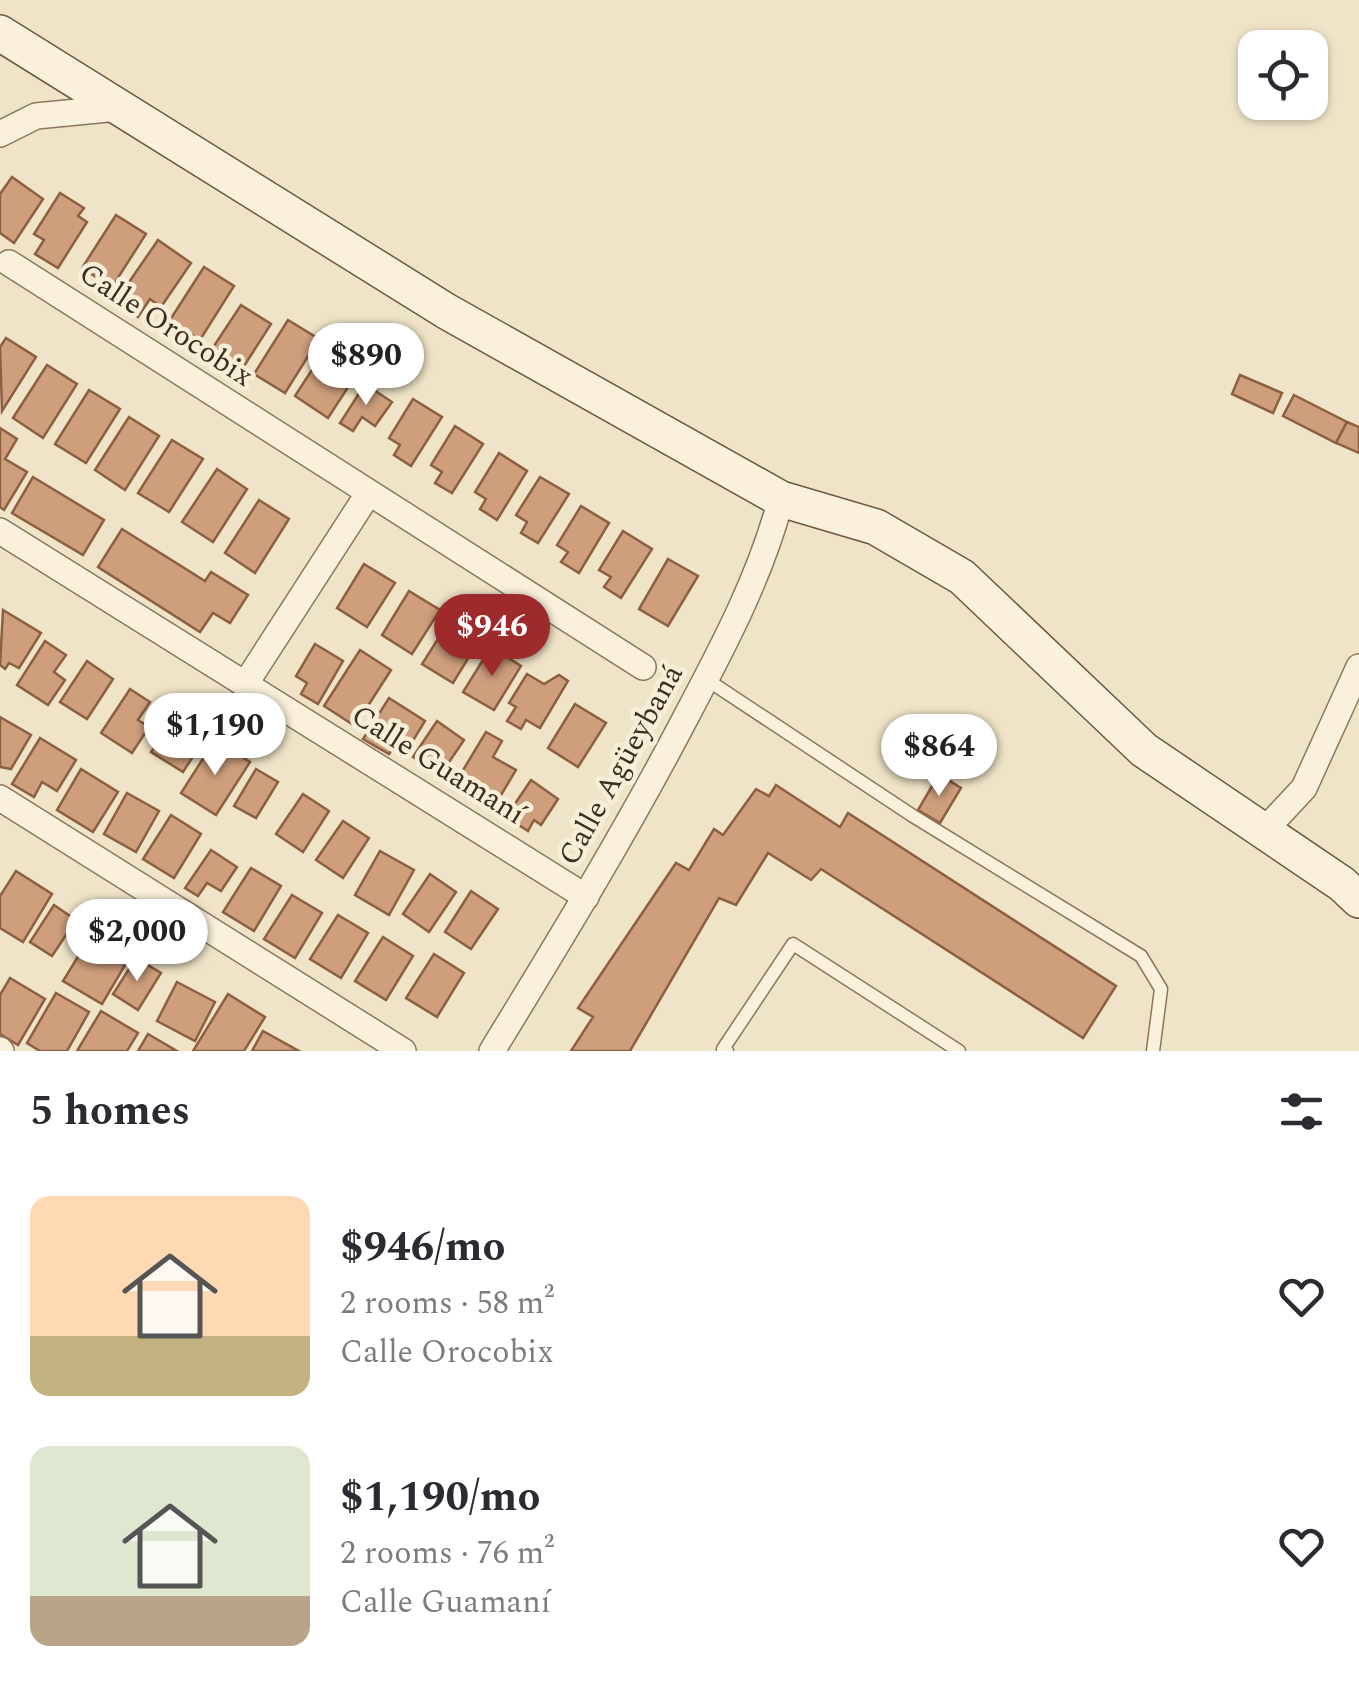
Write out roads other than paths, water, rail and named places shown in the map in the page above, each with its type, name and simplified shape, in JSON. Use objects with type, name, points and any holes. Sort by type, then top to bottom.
[{"type":"street","points":[[0,33],[446,311],[781,499],[876,527],[962,577],[1144,750],[1359,900]]},
{"type":"street","points":[[0,134],[36,116],[118,108]]},
{"type":"street","name":"Calle Orocobix","points":[[9,264],[643,667]]},
{"type":"street","points":[[246,683],[368,494]]},
{"type":"street","name":"Calle Agüeybaná","points":[[492,1051],[586,896],[706,679],[768,549],[781,499]]},
{"type":"street","name":"Calle Guamaní","points":[[0,531],[586,896]]},
{"type":"street","points":[[1264,831],[1304,788],[1359,668]]},
{"type":"street","points":[[0,798],[403,1051]]},
{"type":"lane","points":[[706,679],[913,816],[1141,956],[1161,988],[1153,1051]]},
{"type":"lane","points":[[727,1051],[723,1048],[793,944],[959,1051]]}]
